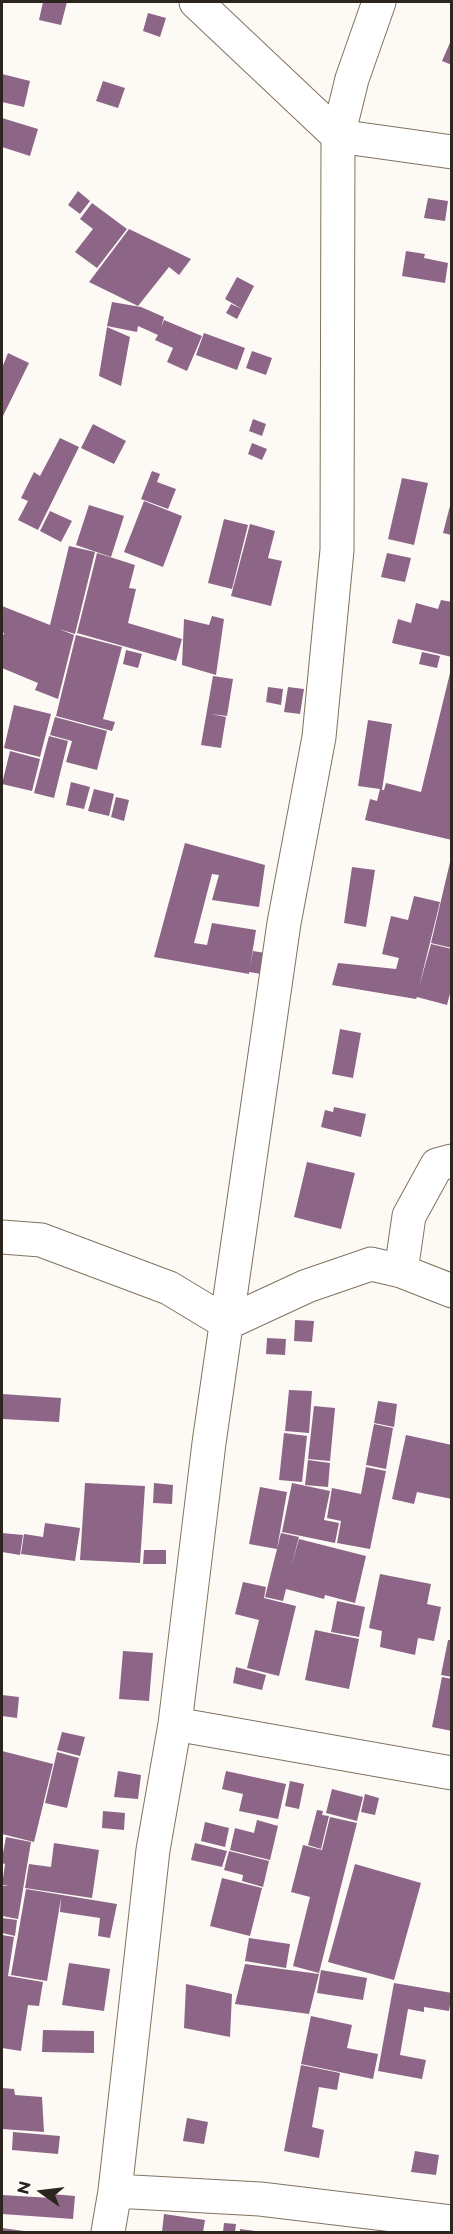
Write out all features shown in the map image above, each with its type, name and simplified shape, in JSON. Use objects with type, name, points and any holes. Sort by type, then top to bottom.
[{"type":"street","points":[[196,2],[338,136],[452,152]]},
{"type":"street","points":[[108,2232],[115,2191],[153,1850],[175,1724],[208,1455],[284,923],[319,737],[337,550],[338,136],[352,79],[379,2]]},
{"type":"street","points":[[401,1271],[409,1216],[436,1166],[452,1161]]},
{"type":"street","points":[[2,1237],[41,1240],[169,1288],[228,1323]]},
{"type":"street","points":[[228,1323],[307,1286],[371,1264],[401,1271],[452,1291]]},
{"type":"street","points":[[175,1724],[452,1773]]},
{"type":"street","points":[[115,2191],[260,2199],[452,2222]]},
{"type":"building","points":[[43,2],[67,2],[61,25],[39,20]]},
{"type":"building","points":[[148,13],[166,18],[160,37],[143,31]]},
{"type":"building","points":[[452,38],[452,65],[442,61]]},
{"type":"building","points":[[2,74],[30,81],[24,107],[2,102]]},
{"type":"building","points":[[103,81],[125,88],[118,108],[96,101]]},
{"type":"building","points":[[2,118],[38,129],[30,156],[2,147]]},
{"type":"building","points":[[78,191],[90,201],[80,214],[68,205]]},
{"type":"building","points":[[428,198],[448,201],[445,221],[424,218]]},
{"type":"building","points":[[92,203],[127,229],[97,268],[75,252],[93,229],[80,219]]},
{"type":"building","points":[[129,229],[191,259],[179,275],[169,267],[138,306],[89,282]]},
{"type":"building","points":[[406,251],[425,254],[424,258],[448,263],[445,283],[402,276]]},
{"type":"building","points":[[237,277],[254,286],[242,309],[225,299]]},
{"type":"building","points":[[112,302],[141,307],[164,317],[161,328],[164,320],[202,336],[187,371],[167,362],[173,348],[155,340],[158,335],[138,326],[137,332],[107,326]]},
{"type":"building","points":[[231,304],[242,309],[237,319],[226,313]]},
{"type":"building","points":[[107,327],[130,337],[121,386],[99,376]]},
{"type":"building","points":[[204,333],[245,348],[237,370],[196,355]]},
{"type":"building","points":[[252,351],[272,358],[266,375],[246,368]]},
{"type":"building","points":[[8,353],[29,363],[3,416],[2,368]]},
{"type":"building","points":[[253,419],[266,424],[262,436],[249,431]]},
{"type":"building","points":[[93,424],[126,441],[114,464],[81,448]]},
{"type":"building","points":[[60,438],[79,447],[38,530],[18,520],[28,501],[21,498],[34,472],[40,476]]},
{"type":"building","points":[[252,443],[267,449],[262,460],[248,454]]},
{"type":"building","points":[[152,471],[160,474],[157,482],[176,489],[168,509],[141,499]]},
{"type":"building","points":[[402,478],[428,483],[414,545],[388,539]]},
{"type":"building","points":[[144,501],[182,516],[163,567],[124,552]]},
{"type":"building","points":[[452,502],[452,535],[443,533]]},
{"type":"building","points":[[89,505],[124,516],[111,557],[76,545]]},
{"type":"building","points":[[50,511],[72,521],[61,542],[40,531]]},
{"type":"building","points":[[224,519],[248,525],[232,589],[208,583]]},
{"type":"building","points":[[250,524],[275,531],[268,558],[282,561],[271,606],[231,596]]},
{"type":"building","points":[[69,546],[95,552],[75,634],[59,629],[74,635],[58,699],[35,690],[38,683],[2,668],[4,633],[2,632],[2,606],[50,625]]},
{"type":"building","points":[[97,553],[135,565],[129,588],[136,589],[128,623],[182,639],[176,661],[77,633]]},
{"type":"building","points":[[387,553],[411,558],[405,582],[381,577]]},
{"type":"building","points":[[441,600],[452,602],[452,657],[392,643],[398,619],[411,623],[416,603],[438,609]]},
{"type":"building","points":[[212,616],[224,619],[216,675],[182,665],[184,619],[209,625]]},
{"type":"building","points":[[76,635],[122,647],[103,719],[115,722],[112,731],[56,716]]},
{"type":"building","points":[[126,650],[142,654],[138,668],[123,664]]},
{"type":"building","points":[[422,652],[440,656],[437,668],[419,664]]},
{"type":"building","points":[[451,669],[452,840],[365,820],[370,799],[377,801],[380,789],[358,786],[368,720],[392,724],[382,790],[386,783],[421,792]]},
{"type":"building","points":[[213,676],[233,679],[227,716],[211,714],[226,717],[221,748],[201,745]]},
{"type":"building","points":[[268,687],[283,689],[281,705],[266,702]]},
{"type":"building","points":[[288,687],[304,689],[300,714],[284,712]]},
{"type":"building","points":[[14,705],[51,714],[40,757],[4,748]]},
{"type":"building","points":[[55,717],[107,731],[97,770],[66,762],[72,741],[50,735]]},
{"type":"building","points":[[49,736],[68,741],[54,798],[34,793]]},
{"type":"building","points":[[10,751],[40,759],[32,791],[2,784]]},
{"type":"building","points":[[71,782],[90,787],[84,809],[66,805]]},
{"type":"building","points":[[94,789],[114,794],[109,816],[88,811]]},
{"type":"building","points":[[116,797],[129,800],[124,821],[111,817]]},
{"type":"building","points":[[185,843],[265,865],[259,907],[212,900],[219,875],[212,874],[194,943],[207,945],[212,923],[256,930],[250,967],[253,951],[265,953],[262,974],[249,972],[249,974],[154,957]]},
{"type":"building","points":[[452,858],[452,948],[431,943]]},
{"type":"building","points":[[352,867],[375,870],[366,927],[344,923]]},
{"type":"building","points":[[414,896],[440,902],[419,987],[431,944],[452,949],[452,986],[447,1005],[417,997],[416,999],[332,985],[338,963],[396,969],[399,958],[382,954],[391,916],[408,920]]},
{"type":"building","points":[[340,1029],[361,1033],[353,1078],[332,1074]]},
{"type":"building","points":[[334,1107],[366,1114],[361,1137],[321,1127],[325,1110],[333,1112]]},
{"type":"building","points":[[307,1162],[355,1173],[341,1229],[294,1217]]},
{"type":"building","points":[[295,1320],[314,1321],[312,1342],[294,1341]]},
{"type":"building","points":[[267,1338],[286,1339],[285,1355],[266,1354]]},
{"type":"building","points":[[289,1390],[312,1391],[309,1433],[285,1431]]},
{"type":"building","points":[[2,1394],[61,1398],[59,1422],[2,1419]]},
{"type":"building","points":[[378,1401],[397,1404],[394,1427],[374,1423]]},
{"type":"building","points":[[314,1406],[335,1408],[330,1461],[308,1459]]},
{"type":"building","points":[[374,1424],[393,1428],[386,1469],[366,1465]]},
{"type":"building","points":[[284,1433],[307,1436],[302,1482],[279,1480]]},
{"type":"building","points":[[406,1435],[452,1445],[452,1499],[417,1492],[414,1504],[392,1499]]},
{"type":"building","points":[[308,1460],[330,1463],[328,1487],[305,1485]]},
{"type":"building","points":[[366,1467],[386,1471],[370,1549],[337,1543],[341,1521],[327,1518],[332,1488],[361,1494]]},
{"type":"building","points":[[85,1483],[145,1486],[140,1563],[80,1560]]},
{"type":"building","points":[[154,1483],[173,1485],[172,1504],[153,1503]]},
{"type":"building","points":[[292,1483],[330,1491],[324,1520],[339,1523],[335,1543],[282,1532]]},
{"type":"building","points":[[260,1487],[287,1492],[277,1549],[249,1544]]},
{"type":"building","points":[[45,1523],[80,1528],[75,1561],[21,1554],[24,1534],[43,1537]]},
{"type":"building","points":[[2,1533],[23,1535],[20,1555],[2,1552]]},
{"type":"building","points":[[281,1533],[299,1537],[291,1567],[299,1539],[366,1556],[355,1603],[325,1595],[324,1599],[286,1589],[283,1601],[265,1597]]},
{"type":"building","points":[[144,1550],[166,1550],[166,1564],[143,1564]]},
{"type":"building","points":[[380,1574],[431,1584],[427,1604],[441,1607],[434,1641],[418,1638],[415,1655],[380,1647],[382,1631],[369,1628]]},
{"type":"building","points":[[243,1582],[266,1587],[264,1598],[296,1606],[279,1676],[247,1668],[259,1620],[235,1614]]},
{"type":"building","points":[[337,1601],[365,1607],[359,1637],[331,1632]]},
{"type":"building","points":[[315,1630],[359,1639],[349,1689],[305,1680]]},
{"type":"building","points":[[448,1640],[452,1640],[452,1677],[441,1675]]},
{"type":"building","points":[[123,1651],[153,1653],[149,1701],[119,1699]]},
{"type":"building","points":[[236,1667],[266,1675],[262,1690],[233,1683]]},
{"type":"building","points":[[442,1677],[452,1679],[452,1731],[432,1727]]},
{"type":"building","points":[[2,1695],[19,1697],[17,1718],[2,1716]]},
{"type":"building","points":[[62,1732],[85,1737],[80,1756],[57,1750]]},
{"type":"building","points":[[2,1751],[53,1764],[34,1842],[2,1834]]},
{"type":"building","points":[[57,1752],[79,1758],[67,1808],[45,1803]]},
{"type":"building","points":[[118,1771],[141,1775],[138,1799],[114,1797]]},
{"type":"building","points":[[226,1771],[286,1784],[278,1819],[239,1811],[243,1794],[222,1789]]},
{"type":"building","points":[[290,1781],[304,1784],[299,1809],[285,1806]]},
{"type":"building","points":[[332,1789],[363,1797],[357,1821],[326,1813]]},
{"type":"building","points":[[365,1794],[379,1798],[375,1815],[361,1812]]},
{"type":"building","points":[[317,1810],[323,1811],[322,1815],[329,1816],[321,1849],[308,1845]]},
{"type":"building","points":[[103,1811],[125,1813],[124,1830],[102,1828]]},
{"type":"building","points":[[330,1817],[357,1823],[319,1973],[293,1966],[310,1897],[291,1892],[303,1845],[322,1850]]},
{"type":"building","points":[[257,1820],[278,1826],[270,1860],[230,1850],[235,1828],[254,1833]]},
{"type":"building","points":[[205,1822],[229,1828],[225,1847],[201,1841]]},
{"type":"building","points":[[6,1837],[31,1842],[18,1919],[2,1916],[2,1886],[9,1886],[2,1885],[5,1864],[2,1863],[2,1858]]},
{"type":"building","points":[[54,1843],[99,1850],[92,1898],[25,1888],[29,1864],[51,1867]]},
{"type":"building","points":[[195,1843],[227,1851],[222,1867],[191,1860]]},
{"type":"building","points":[[229,1851],[269,1861],[263,1887],[242,1881],[243,1875],[224,1870]]},
{"type":"building","points":[[355,1864],[421,1883],[394,1980],[328,1962]]},
{"type":"building","points":[[222,1878],[262,1888],[250,1936],[210,1926]]},
{"type":"building","points":[[26,1889],[117,1904],[110,1938],[98,1936],[100,1918],[60,1912],[61,1898],[47,1981],[11,1975]]},
{"type":"building","points":[[2,1918],[17,1920],[15,1936],[2,1933]]},
{"type":"building","points":[[2,1935],[14,1937],[8,1976],[43,1982],[39,2006],[28,2005],[21,2051],[2,2048]]},
{"type":"building","points":[[249,1938],[290,1944],[286,1968],[245,1961]]},
{"type":"building","points":[[69,1963],[110,1969],[104,2011],[62,2005]]},
{"type":"building","points":[[245,1964],[319,1974],[309,2014],[235,2004]]},
{"type":"building","points":[[321,1970],[367,1978],[363,2000],[317,1993]]},
{"type":"building","points":[[394,1983],[452,1993],[449,2011],[424,2007],[424,2012],[408,2009],[400,2055],[426,2060],[422,2079],[378,2071]]},
{"type":"building","points":[[186,1984],[232,1994],[230,2037],[184,2028]]},
{"type":"building","points":[[311,2016],[352,2025],[347,2048],[378,2054],[373,2079],[301,2064]]},
{"type":"building","points":[[43,2030],[94,2031],[94,2053],[42,2052]]},
{"type":"building","points":[[301,2065],[340,2073],[337,2090],[319,2087],[312,2127],[324,2130],[319,2158],[284,2151]]},
{"type":"building","points":[[2,2088],[14,2089],[15,2095],[42,2097],[44,2132],[2,2129]]},
{"type":"building","points":[[187,2118],[208,2122],[204,2144],[183,2141]]},
{"type":"building","points":[[13,2132],[60,2136],[58,2154],[12,2150]]},
{"type":"building","points":[[415,2151],[439,2155],[436,2175],[411,2172]]},
{"type":"building","points":[[52,2194],[75,2196],[73,2219],[2,2214],[2,2195],[52,2198]]},
{"type":"building","points":[[164,2214],[205,2220],[203,2232],[162,2232]]},
{"type":"building","points":[[224,2223],[236,2224],[235,2232],[223,2232]]},
{"type":"building","points":[[2,2228],[24,2231],[24,2232],[2,2232]]},
{"type":"building","points":[[240,2229],[255,2231],[255,2232],[240,2232]]}]
